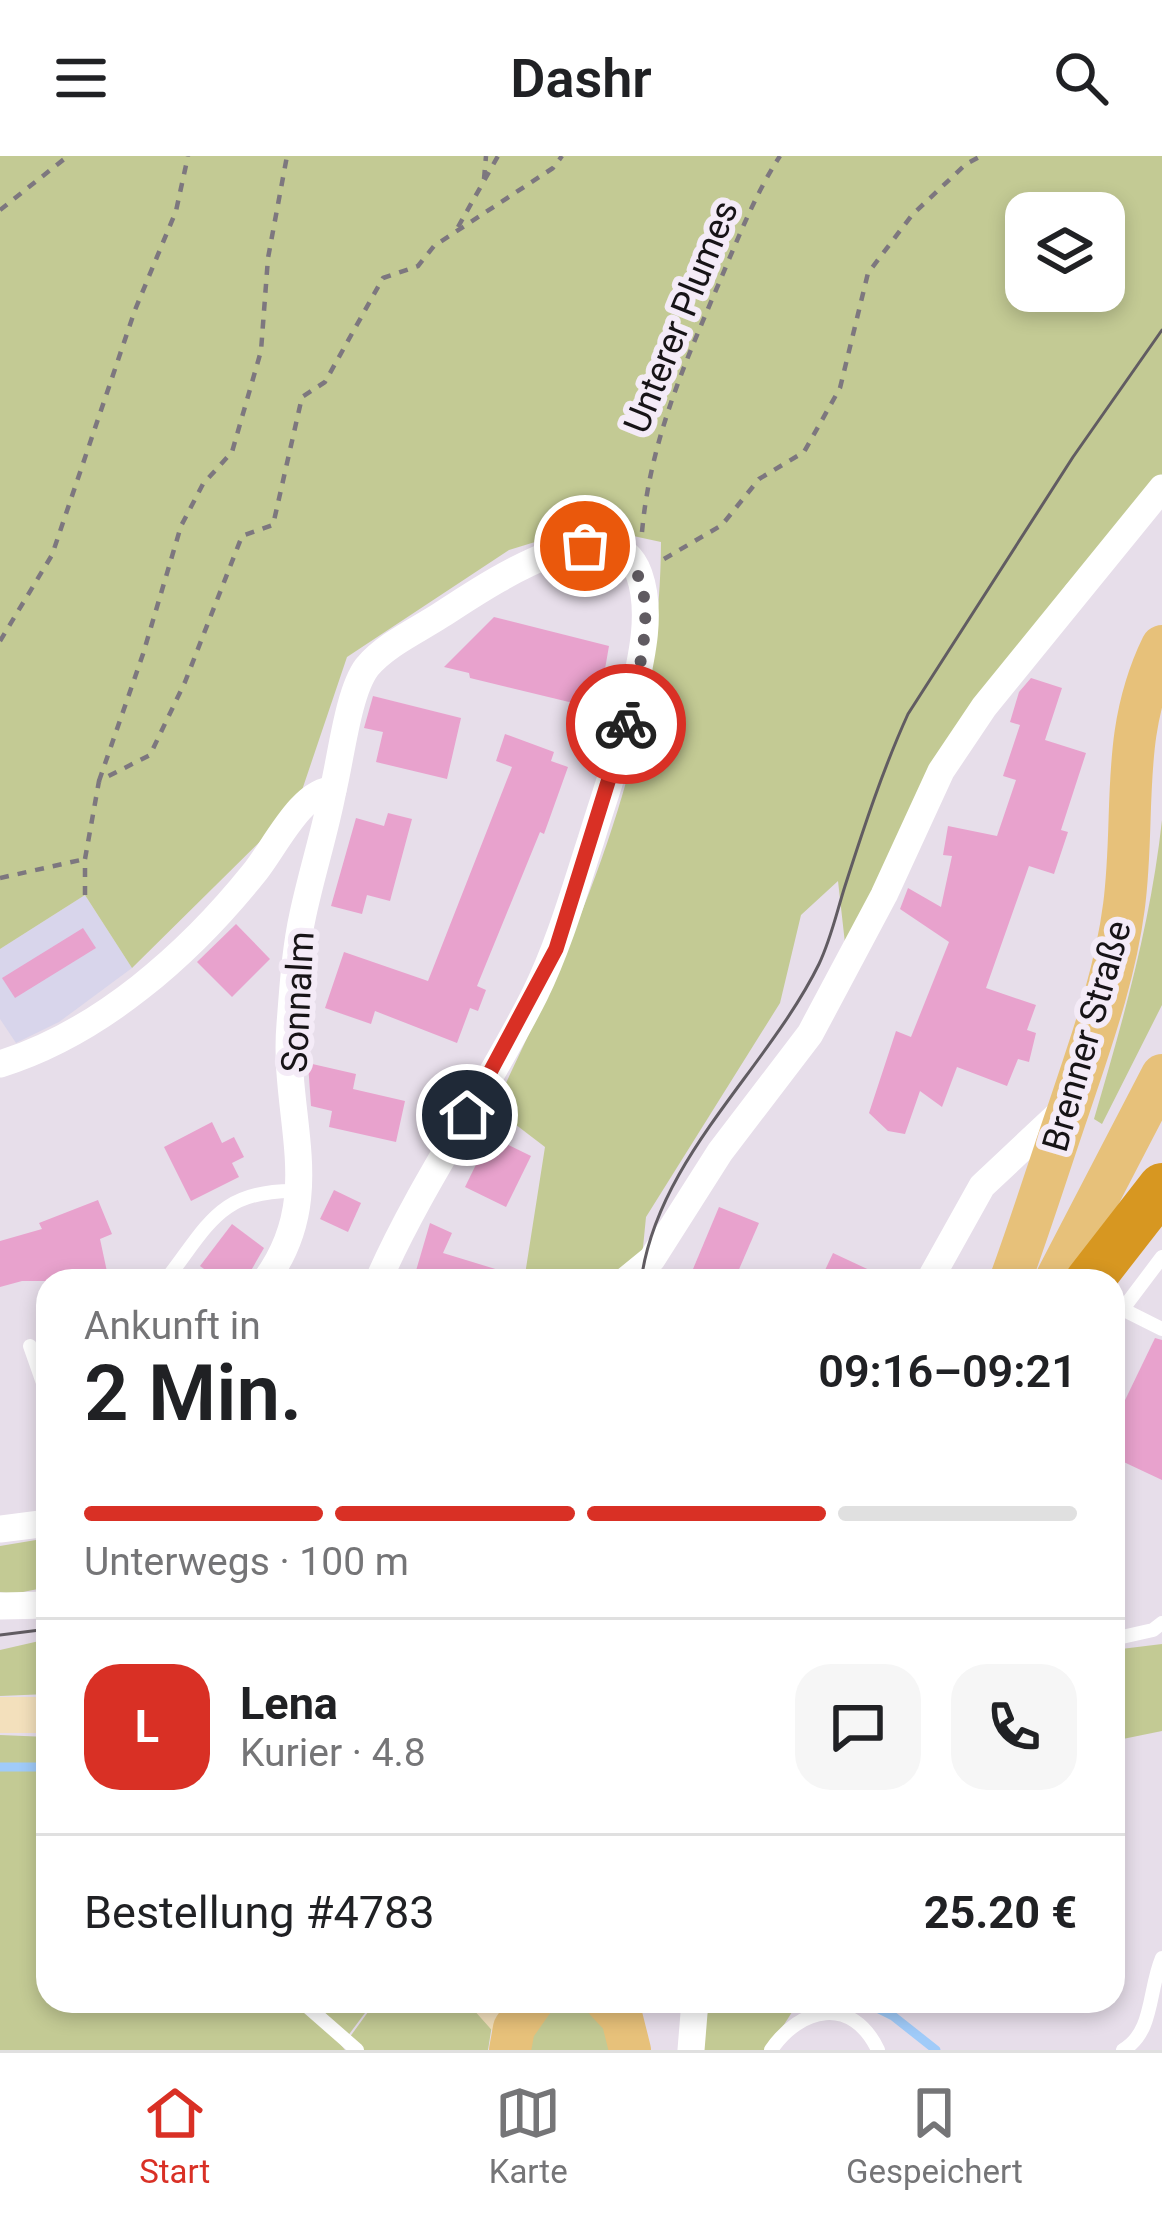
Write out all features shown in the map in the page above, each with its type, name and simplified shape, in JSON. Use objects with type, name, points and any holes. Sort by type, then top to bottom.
[{"type":"highway","points":[[1124,1269],[1162,1187]]},
{"type":"main road","name":"Brenner Straße","points":[[1014,1269],[1095,1036],[1112,971],[1124,903],[1128,786],[1136,723],[1162,646]]},
{"type":"main road","name":"Brenner Straße","points":[[1061,1269],[1162,1075]]},
{"type":"main road","points":[[618,2013],[630,2050]]},
{"type":"street","points":[[640,1269],[652,1259],[720,1151],[810,1034],[884,895],[941,771],[984,706],[1162,488]]},
{"type":"street","name":"Sonnalm","points":[[272,1269],[289,1242],[298,1191],[290,1027],[302,918],[361,678],[382,653],[551,552],[581,546],[611,548],[628,556],[639,574]]},
{"type":"street","points":[[384,1269],[410,1212],[512,1037],[556,949],[631,705],[644,626],[639,574]]},
{"type":"street","points":[[0,1064],[53,1044],[124,1000],[244,885],[306,800],[322,790],[333,790]]},
{"type":"street","points":[[936,1269],[982,1186],[1070,1103]]},
{"type":"street","points":[[0,1529],[36,1524]]},
{"type":"street","points":[[0,1606],[36,1605]]},
{"type":"street","points":[[0,1714],[36,1715]]},
{"type":"street","points":[[692,2050],[694,2013]]},
{"type":"lane","points":[[175,1269],[231,1202],[257,1192],[298,1191]]},
{"type":"lane","points":[[1125,1289],[1162,1257]]},
{"type":"lane","points":[[1125,1312],[1162,1329]]},
{"type":"lane","points":[[30,1346],[36,1363]]},
{"type":"lane","points":[[1125,1636],[1162,1623]]},
{"type":"lane","points":[[1123,2050],[1137,2042],[1147,2019],[1151,1984],[1162,1958]]},
{"type":"lane","points":[[315,2013],[357,2050]]},
{"type":"lane","points":[[771,2050],[802,2017],[831,2013],[856,2023],[878,2050]]},
{"type":"path","points":[[0,210],[68,156]]},
{"type":"path","points":[[0,641],[52,555],[135,310],[176,211],[188,156]]},
{"type":"path","points":[[85,895],[85,859],[99,781],[181,526],[203,484],[232,452],[260,351],[268,258],[286,156]]},
{"type":"path","points":[[483,184],[486,156]]},
{"type":"path","points":[[455,232],[498,156]]},
{"type":"path","points":[[99,781],[150,755],[185,682],[242,536],[273,525],[302,397],[326,382],[382,278],[418,266],[434,247],[553,168],[562,156]]},
{"type":"path","name":"Unterer Plumes","points":[[639,574],[646,489],[671,394],[780,156]]},
{"type":"path","points":[[639,574],[722,525],[759,479],[804,452],[840,388],[868,273],[912,215],[982,156]]},
{"type":"path","points":[[0,877],[85,859]]},
{"type":"shaded area","points":[[85,895],[132,968],[59,1022],[16,1043],[0,1019],[0,949]]},
{"type":"green space","points":[[0,156],[1162,156],[1162,486],[1066,585],[846,952],[838,881],[801,915],[780,1003],[646,1217],[641,1269],[526,1269],[545,1147],[494,1108],[585,903],[631,764],[657,618],[661,542],[587,526],[509,550],[347,657],[297,805],[132,968],[85,895],[0,949]]},
{"type":"green space","points":[[1162,820],[1162,1005],[1102,1124],[1094,1119],[1143,934]]},
{"type":"green space","points":[[36,1540],[36,1589],[0,1592],[0,1546]]},
{"type":"green space","points":[[36,1642],[36,1694],[0,1696],[0,1650]]},
{"type":"green space","points":[[1162,1644],[1162,1731],[1125,1739],[1125,1649]]},
{"type":"green space","points":[[0,1735],[36,1736],[36,2013],[365,2013],[341,2045],[345,2050],[0,2050]]},
{"type":"green space","points":[[367,2013],[482,2013],[492,2025],[488,2050],[348,2050],[344,2045]]},
{"type":"green space","points":[[549,2013],[591,2013],[603,2019],[616,2050],[526,2050]]},
{"type":"green space","points":[[707,2013],[791,2013],[768,2050],[702,2050]]},
{"type":"building","points":[[494,617],[609,646],[598,709],[470,678],[469,673],[444,667]]},
{"type":"building","points":[[1031,678],[1062,688],[1045,740],[1086,753],[1061,830],[1068,832],[1054,874],[1029,866],[986,988],[1036,1005],[1027,1030],[1036,1033],[1029,1062],[1018,1059],[1007,1086],[957,1067],[942,1107],[920,1091],[905,1134],[888,1131],[869,1113],[896,1031],[911,1037],[949,942],[900,909],[908,888],[941,907],[952,856],[943,855],[948,826],[997,836],[1016,780],[1003,776],[1020,725],[1010,722],[1019,692]]},
{"type":"building","points":[[373,696],[461,718],[447,779],[376,762],[383,732],[364,728]]},
{"type":"building","points":[[505,734],[554,752],[551,761],[568,767],[477,986],[486,990],[478,1011],[470,1008],[457,1043],[375,1011],[371,1024],[325,1008],[344,952],[428,981],[512,767],[496,761]]},
{"type":"building","points":[[388,813],[412,819],[390,901],[367,895],[362,914],[331,906],[356,818],[384,826]]},
{"type":"building","points":[[236,924],[270,959],[232,997],[197,962]]},
{"type":"building","points":[[83,928],[96,948],[15,998],[2,978]]},
{"type":"building","points":[[308,1063],[356,1074],[353,1089],[405,1101],[396,1142],[329,1127],[332,1111],[311,1106]]},
{"type":"building","points":[[212,1122],[222,1143],[234,1137],[244,1157],[232,1163],[239,1177],[191,1201],[164,1147]]},
{"type":"building","points":[[490,1136],[531,1156],[506,1207],[465,1187]]},
{"type":"building","points":[[334,1190],[361,1203],[348,1232],[320,1219]]},
{"type":"building","points":[[98,1200],[112,1234],[100,1239],[106,1269],[36,1269],[36,1281],[0,1287],[0,1241],[42,1229],[39,1223]]},
{"type":"building","points":[[719,1207],[759,1223],[739,1269],[693,1269]]},
{"type":"building","points":[[430,1223],[452,1233],[443,1253],[495,1269],[417,1269]]},
{"type":"building","points":[[232,1224],[264,1248],[252,1269],[200,1266]]},
{"type":"building","points":[[833,1253],[867,1269],[826,1269]]},
{"type":"building","points":[[1155,1338],[1162,1340],[1162,1480],[1125,1463],[1125,1400]]},
{"type":"waterway","points":[[0,1767],[36,1767]]},
{"type":"waterway","points":[[887,2013],[936,2050]]},
{"type":"tram line","points":[[644,1269],[668,1195],[819,964],[874,798],[908,714],[1073,457],[1162,330]]},
{"type":"tram line","points":[[0,1635],[36,1630]]},
{"type":"way so far","points":[[585,546],[611,548],[628,556],[642,586],[644,626],[626,724]]},
{"type":"route","points":[[467,1115],[556,949],[626,724]]}]
